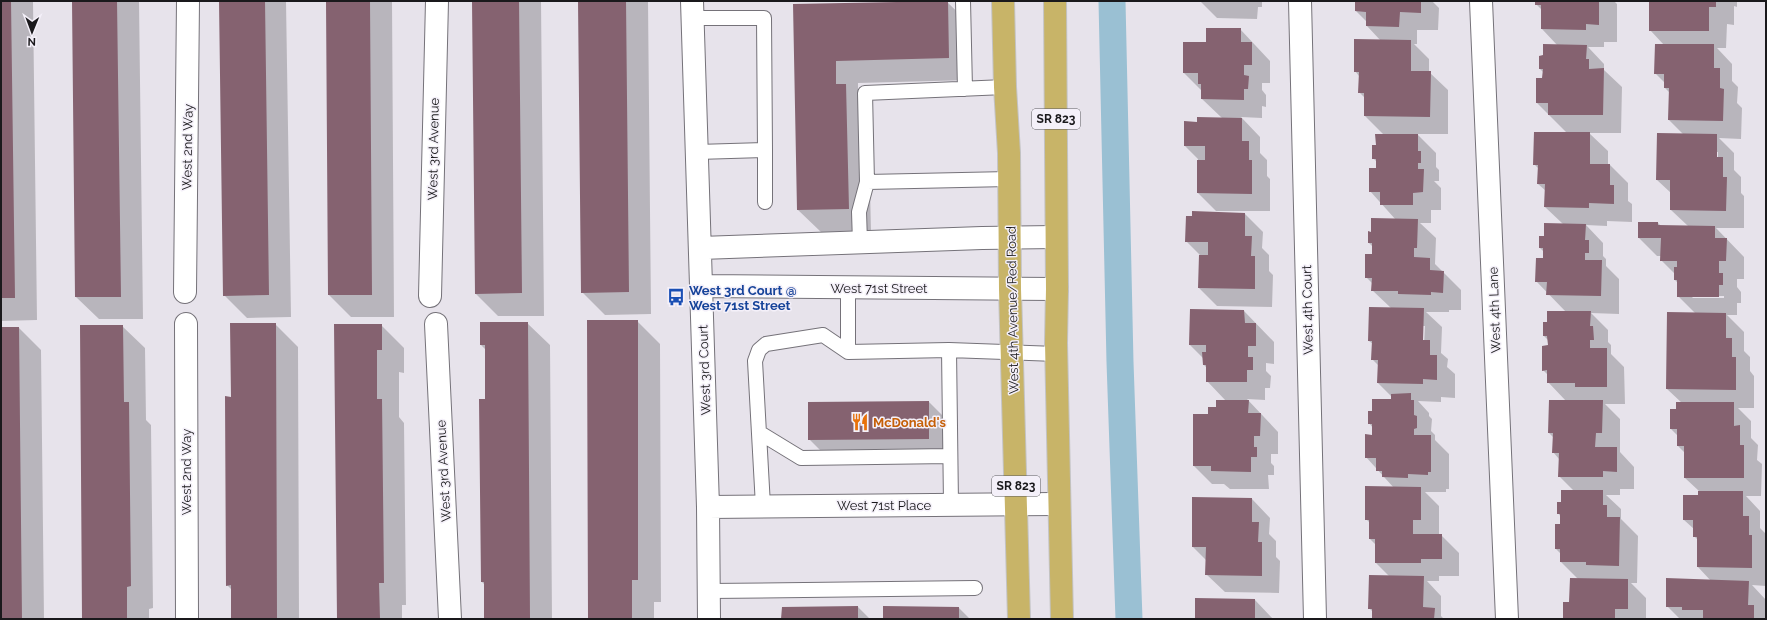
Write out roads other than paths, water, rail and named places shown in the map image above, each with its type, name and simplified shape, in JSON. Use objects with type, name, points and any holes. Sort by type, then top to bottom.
[{"type":"main road","name":"West 4th Avenue/Red Road","points":[[1003,1],[1009,179],[1010,289],[1019,619]]},
{"type":"main road","name":"SR 823","points":[[1055,1],[1056,354],[1062,619]]},
{"type":"street","name":"West 2nd Way","points":[[185,292],[188,1]]},
{"type":"street","name":"West 3rd Avenue","points":[[430,296],[437,1]]},
{"type":"street","name":"West 4th Court","points":[[1300,1],[1315,619]]},
{"type":"street","name":"West 4th Lane","points":[[1481,1],[1507,619]]},
{"type":"street","name":"West 3rd Court","points":[[692,10],[701,248],[708,507],[709,619]]},
{"type":"street","points":[[701,248],[1010,237],[1056,237]]},
{"type":"street","name":"West 71st Street","points":[[702,286],[1057,289]]},
{"type":"street","name":"West 2nd Way","points":[[186,324],[187,619]]},
{"type":"street","name":"West 3rd Avenue","points":[[436,324],[450,619]]},
{"type":"street","name":"West 71st Place","points":[[708,507],[1059,504]]},
{"type":"lane","points":[[963,1],[965,89]]},
{"type":"lane","points":[[692,10],[764,18],[765,202]]},
{"type":"lane","points":[[860,242],[859,212],[867,182],[865,93],[1005,87]]},
{"type":"lane","points":[[697,152],[765,150]]},
{"type":"lane","points":[[867,182],[1009,179]]},
{"type":"lane","points":[[848,288],[848,352]]},
{"type":"lane","points":[[763,506],[755,361],[759,350],[766,344],[823,335],[848,352],[949,350],[1056,354]]},
{"type":"lane","points":[[949,350],[950,504]]},
{"type":"lane","points":[[760,433],[801,458],[950,456]]},
{"type":"lane","points":[[709,591],[975,588]]},
{"type":"waterway","points":[[1112,1],[1120,362],[1129,619]]},
{"type":"place","name":"West 3rd Court @ West 71st Street","points":[[676,297]]},
{"type":"place","name":"McDonald's","points":[[860,422]]}]
